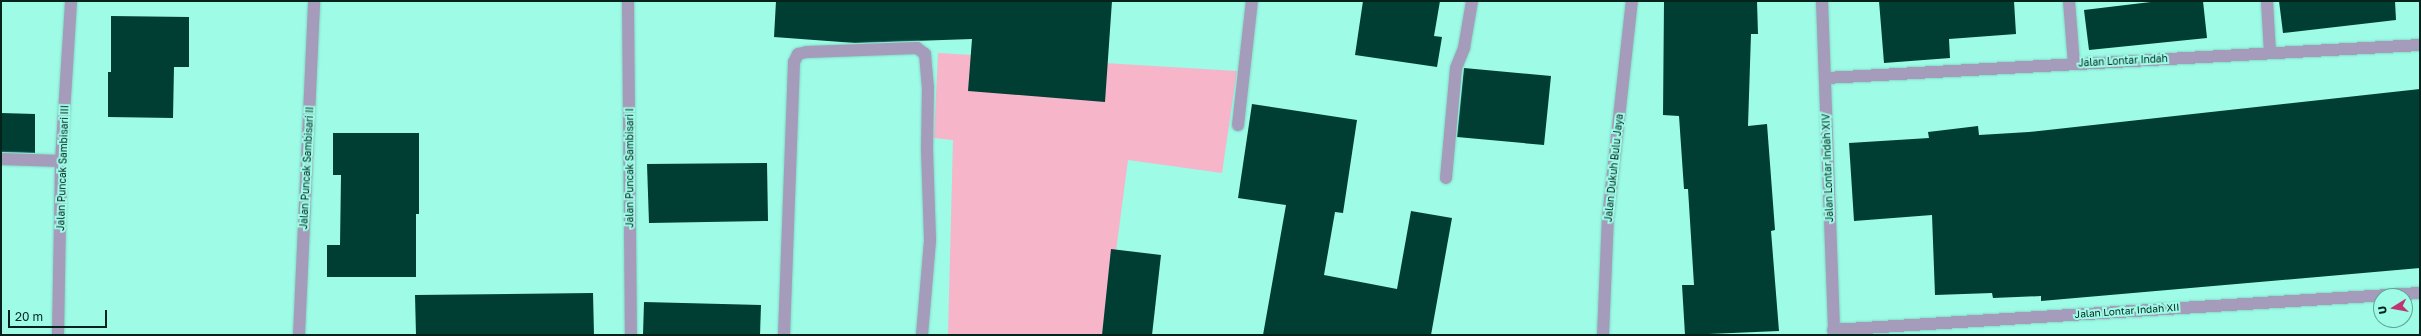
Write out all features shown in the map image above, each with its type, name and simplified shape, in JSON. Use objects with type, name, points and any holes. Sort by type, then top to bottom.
[{"type":"street","name":"Jalan Puncak Sambisari III","points":[[58,335],[61,161],[71,1]]},
{"type":"street","name":"Jalan Puncak Sambisari II","points":[[299,335],[314,1]]},
{"type":"street","name":"Jalan Puncak Sambisari I","points":[[628,1],[631,335]]},
{"type":"street","points":[[1238,125],[1252,1]]},
{"type":"street","points":[[1446,178],[1456,68],[1464,48],[1472,1]]},
{"type":"street","name":"Jalan Dukuh Bulu Jaya","points":[[1603,335],[1608,216],[1632,1]]},
{"type":"street","name":"Jalan Lontar Indah XIV","points":[[1822,1],[1826,78],[1833,332]]},
{"type":"street","points":[[2069,1],[2074,64]]},
{"type":"street","points":[[2267,1],[2270,53]]},
{"type":"street","name":"Jalan Lontar Indah","points":[[1826,78],[2420,45]]},
{"type":"street","points":[[784,335],[794,62],[798,54],[807,52],[917,48],[925,54],[928,88],[927,149],[930,241],[922,335]]},
{"type":"street","points":[[1,159],[61,161]]},
{"type":"street","name":"Jalan Lontar Indah XII","points":[[1833,332],[2420,293]]},
{"type":"shaded area","points":[[938,53],[1237,71],[1222,173],[1128,160],[1105,335],[948,335],[953,140],[934,138]]},
{"type":"building","points":[[776,1],[1112,1],[1105,102],[968,91],[972,39],[855,43],[774,37]]},
{"type":"building","points":[[1363,1],[1440,1],[1434,36],[1442,37],[1437,67],[1355,55]]},
{"type":"building","points":[[1664,1],[1757,1],[1758,34],[1751,34],[1748,126],[1767,124],[1775,230],[1771,231],[1779,331],[1685,335],[1682,285],[1694,285],[1688,189],[1684,189],[1679,116],[1663,115]]},
{"type":"building","points":[[1879,1],[2014,1],[2016,34],[1949,39],[1950,58],[1884,63]]},
{"type":"building","points":[[2159,1],[2203,1],[2207,38],[2089,50],[2084,10]]},
{"type":"building","points":[[2279,1],[2395,1],[2396,20],[2283,33]]},
{"type":"building","points":[[111,16],[189,17],[189,67],[174,67],[173,118],[108,117],[108,72],[111,72]]},
{"type":"building","points":[[1464,68],[1551,76],[1544,145],[1457,137]]},
{"type":"building","points":[[2420,89],[2420,268],[2041,301],[2041,296],[1993,298],[1992,293],[1935,295],[1932,215],[1854,221],[1849,143],[1929,138],[1928,132],[1978,126],[1979,135],[2029,132]]},
{"type":"building","points":[[1252,104],[1357,120],[1343,213],[1335,212],[1324,275],[1397,289],[1411,211],[1452,218],[1431,335],[1263,335],[1286,205],[1238,198]]},
{"type":"building","points":[[1,113],[35,114],[35,153],[1,152]]},
{"type":"building","points":[[333,133],[419,133],[419,214],[416,214],[416,277],[327,277],[327,245],[340,245],[341,175],[333,175]]},
{"type":"building","points":[[767,163],[768,221],[649,223],[647,164]]},
{"type":"building","points":[[1111,249],[1161,255],[1152,335],[1102,335]]},
{"type":"building","points":[[593,293],[594,335],[416,335],[415,295]]},
{"type":"building","points":[[644,302],[761,305],[760,335],[643,335]]}]
